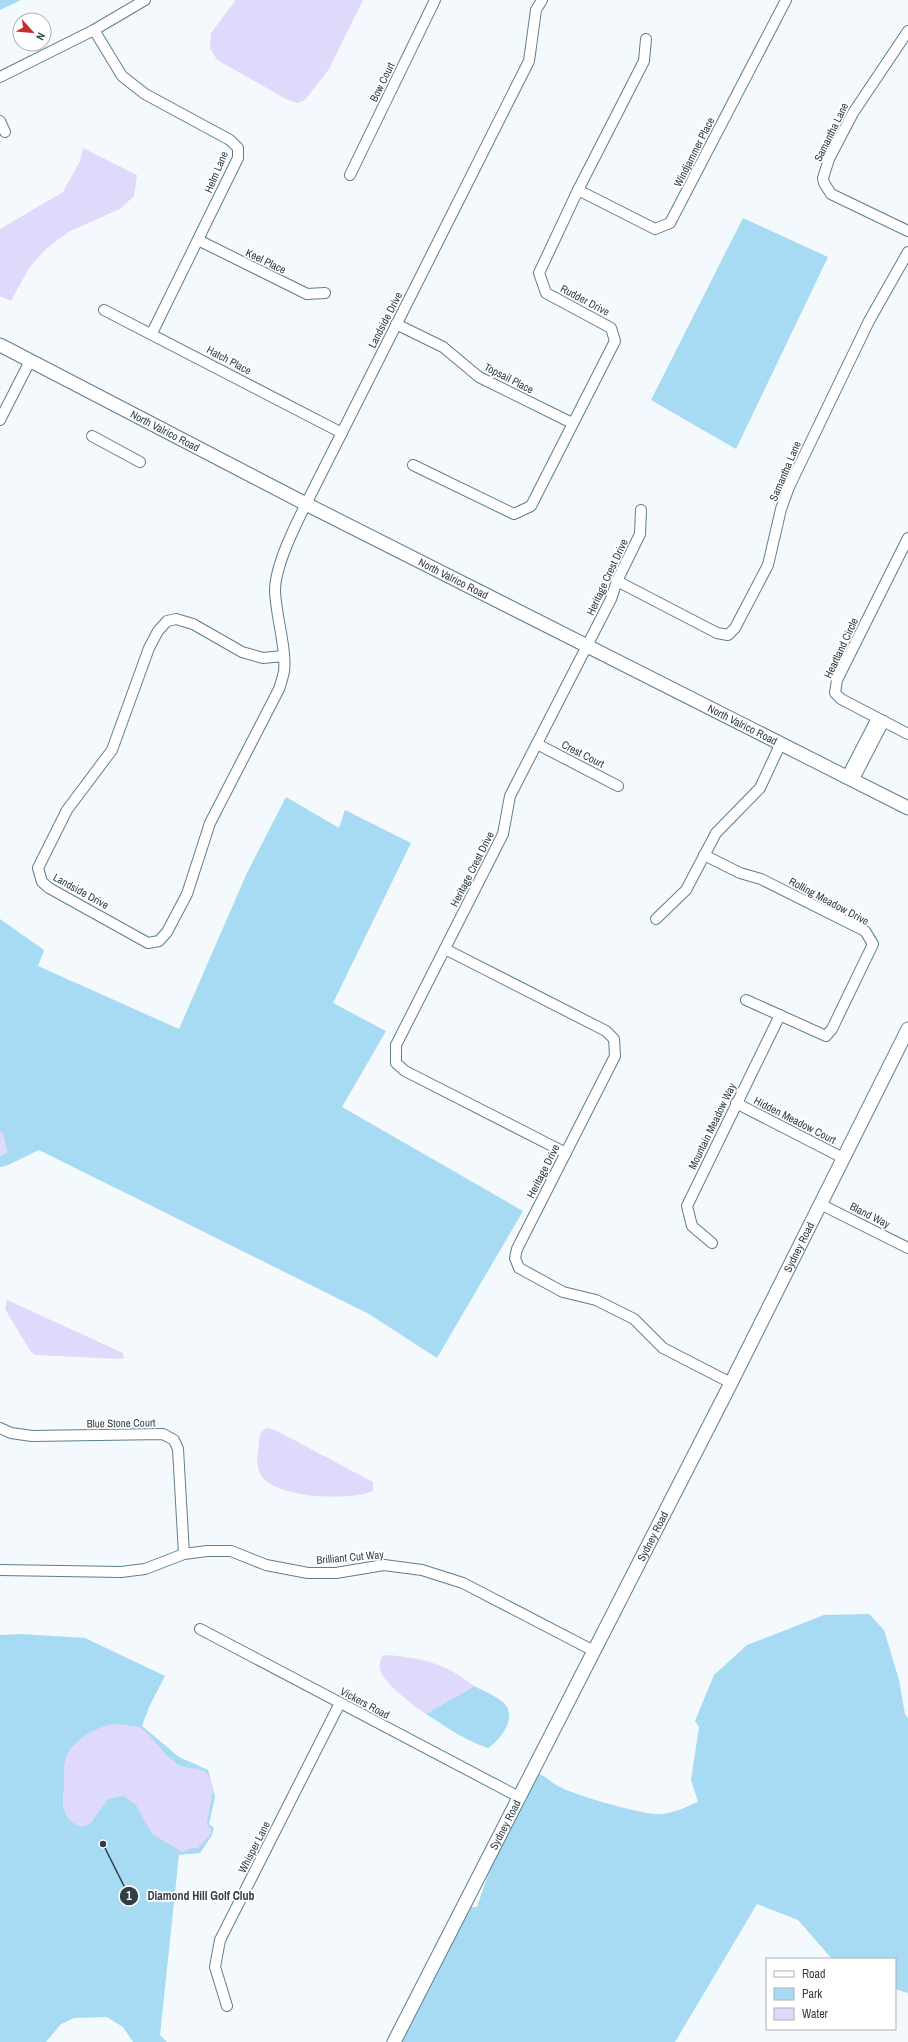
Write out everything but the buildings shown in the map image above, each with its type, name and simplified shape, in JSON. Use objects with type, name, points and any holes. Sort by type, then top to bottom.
[{"type":"street","points":[[0,78],[94,30],[144,0]]},
{"type":"street","name":"Bow Court","points":[[350,175],[435,0]]},
{"type":"street","name":"Landside Drive","points":[[283,656],[263,658],[242,652],[193,624],[176,619],[167,621],[158,631],[149,648],[112,750],[68,810],[38,868],[42,882],[49,888],[148,943],[159,942],[167,932],[187,894],[210,823],[279,689],[284,670],[283,656],[275,589],[284,553],[306,504],[529,61],[536,10],[542,0]]},
{"type":"street","name":"Windjammer Place","points":[[578,190],[655,229],[670,224],[786,0]]},
{"type":"street","name":"Helm Lane","points":[[94,30],[122,76],[145,94],[230,140],[238,148],[238,158],[152,334]]},
{"type":"street","name":"Samantha Lane","points":[[908,31],[853,113],[829,159],[823,178],[824,183],[831,194],[908,231]]},
{"type":"street","name":"Rudder Drive","points":[[413,465],[514,514],[531,506],[615,341],[611,328],[546,293],[539,273],[578,190],[644,61],[646,39]]},
{"type":"street","points":[[0,121],[5,132]]},
{"type":"street","name":"Keel Place","points":[[198,240],[307,294],[325,293]]},
{"type":"street","name":"Samantha Lane","points":[[618,581],[717,633],[728,635],[735,628],[768,565],[788,487],[869,321],[908,252]]},
{"type":"street","name":"Hatch Place","points":[[104,310],[342,433]]},
{"type":"street","name":"Topsail Place","points":[[396,324],[443,348],[479,377],[572,423]]},
{"type":"street","name":"North Valrico Road","points":[[0,345],[306,504],[908,808]]},
{"type":"street","points":[[0,420],[30,361]]},
{"type":"street","points":[[92,436],[140,462]]},
{"type":"street","name":"Heritage Crest Drive","points":[[566,1153],[405,1071],[396,1063],[396,1045],[503,834],[510,796],[611,599],[640,534],[641,510]]},
{"type":"street","name":"Heartland Circle","points":[[908,538],[837,680],[836,693],[841,699],[908,734]]},
{"type":"street","points":[[849,779],[880,719]]},
{"type":"street","name":"Crest Court","points":[[537,744],[618,786]]},
{"type":"street","points":[[656,920],[686,890],[716,833],[760,788],[780,744]]},
{"type":"street","name":"Rolling Meadow Drive","points":[[704,855],[740,873],[761,879],[865,931],[872,944],[832,1029],[826,1036],[746,1000]]},
{"type":"street","name":"Heritage Drive","points":[[445,949],[606,1031],[614,1039],[615,1056],[517,1249],[516,1258],[519,1268],[563,1292],[596,1300],[634,1319],[664,1348],[731,1383]]},
{"type":"street","name":"Mountain Meadow Way","points":[[712,1243],[692,1226],[687,1206],[780,1015]]},
{"type":"street","name":"Sydney Road","points":[[394,2042],[731,1383],[908,1029]]},
{"type":"street","name":"Hidden Meadow Court","points":[[736,1103],[844,1158]]},
{"type":"street","name":"Bland Way","points":[[820,1204],[908,1248]]},
{"type":"street","name":"Blue Stone Court","points":[[0,1428],[11,1433],[32,1436],[164,1434],[174,1440],[178,1449],[184,1554]]},
{"type":"street","name":"Brilliant Cut Way","points":[[0,1570],[120,1572],[145,1569],[184,1554],[207,1551],[231,1551],[266,1565],[308,1573],[336,1573],[384,1565],[422,1570],[463,1583],[594,1651]]},
{"type":"street","name":"Vickers Road","points":[[200,1629],[519,1797]]},
{"type":"street","name":"Whisper Lane","points":[[227,2006],[215,1967],[220,1940],[340,1703]]},
{"type":"green space","points":[[0,0],[21,0],[0,10]]},
{"type":"green space","points":[[743,218],[828,257],[736,449],[651,400]]},
{"type":"green space","points":[[286,797],[339,828],[345,810],[411,843],[333,1003],[386,1031],[342,1107],[523,1211],[437,1358],[369,1314],[39,1150],[6,1166],[0,1167],[0,1156],[7,1152],[3,1133],[0,1132],[0,919],[44,950],[38,966],[179,1029],[247,873]]},
{"type":"green space","points":[[869,1614],[884,1630],[899,1680],[905,1714],[908,1718],[908,1993],[896,1989],[896,1958],[831,1958],[798,1920],[757,1904],[675,2042],[399,2042],[468,1907],[477,1907],[503,1836],[510,1822],[527,1799],[524,1797],[537,1773],[568,1791],[612,1805],[643,1812],[663,1814],[698,1802],[691,1780],[699,1727],[695,1721],[714,1675],[747,1645],[824,1615]]},
{"type":"green space","points":[[21,1634],[85,1638],[165,1676],[149,1707],[142,1726],[179,1757],[208,1770],[215,1797],[209,1824],[214,1828],[212,1835],[200,1853],[179,1855],[160,2035],[167,2042],[133,2042],[123,2027],[107,2017],[74,2018],[61,2024],[46,2042],[0,2042],[0,1635]]},
{"type":"green space","points":[[474,1686],[498,1698],[508,1709],[509,1715],[506,1728],[498,1740],[488,1748],[464,1738],[426,1714]]},
{"type":"water","points":[[236,0],[363,0],[329,69],[305,100],[298,103],[286,99],[217,60],[210,48],[211,33]]},
{"type":"water","points":[[83,148],[137,175],[134,196],[120,209],[68,232],[46,249],[29,268],[11,301],[0,296],[0,229],[63,192],[80,161]]},
{"type":"water","points":[[0,1132],[3,1133],[7,1152],[0,1156]]},
{"type":"water","points":[[7,1300],[123,1353],[124,1358],[35,1355],[31,1352],[5,1309]]},
{"type":"water","points":[[268,1428],[277,1431],[373,1482],[373,1491],[347,1496],[314,1496],[281,1489],[269,1483],[259,1472],[257,1460],[260,1434],[263,1430]]},
{"type":"water","points":[[389,1655],[413,1658],[434,1663],[454,1672],[474,1686],[426,1714],[392,1687],[382,1674],[380,1666],[382,1656]]},
{"type":"water","points":[[115,1724],[139,1727],[144,1730],[176,1763],[186,1767],[200,1769],[207,1773],[212,1789],[207,1825],[211,1829],[211,1834],[197,1849],[192,1848],[182,1852],[152,1834],[136,1805],[124,1796],[108,1799],[90,1824],[81,1827],[74,1824],[66,1816],[63,1805],[64,1767],[68,1754],[78,1741],[92,1731]]},
{"type":"place","name":"Diamond Hill Golf Club","points":[[103,1844]]}]
